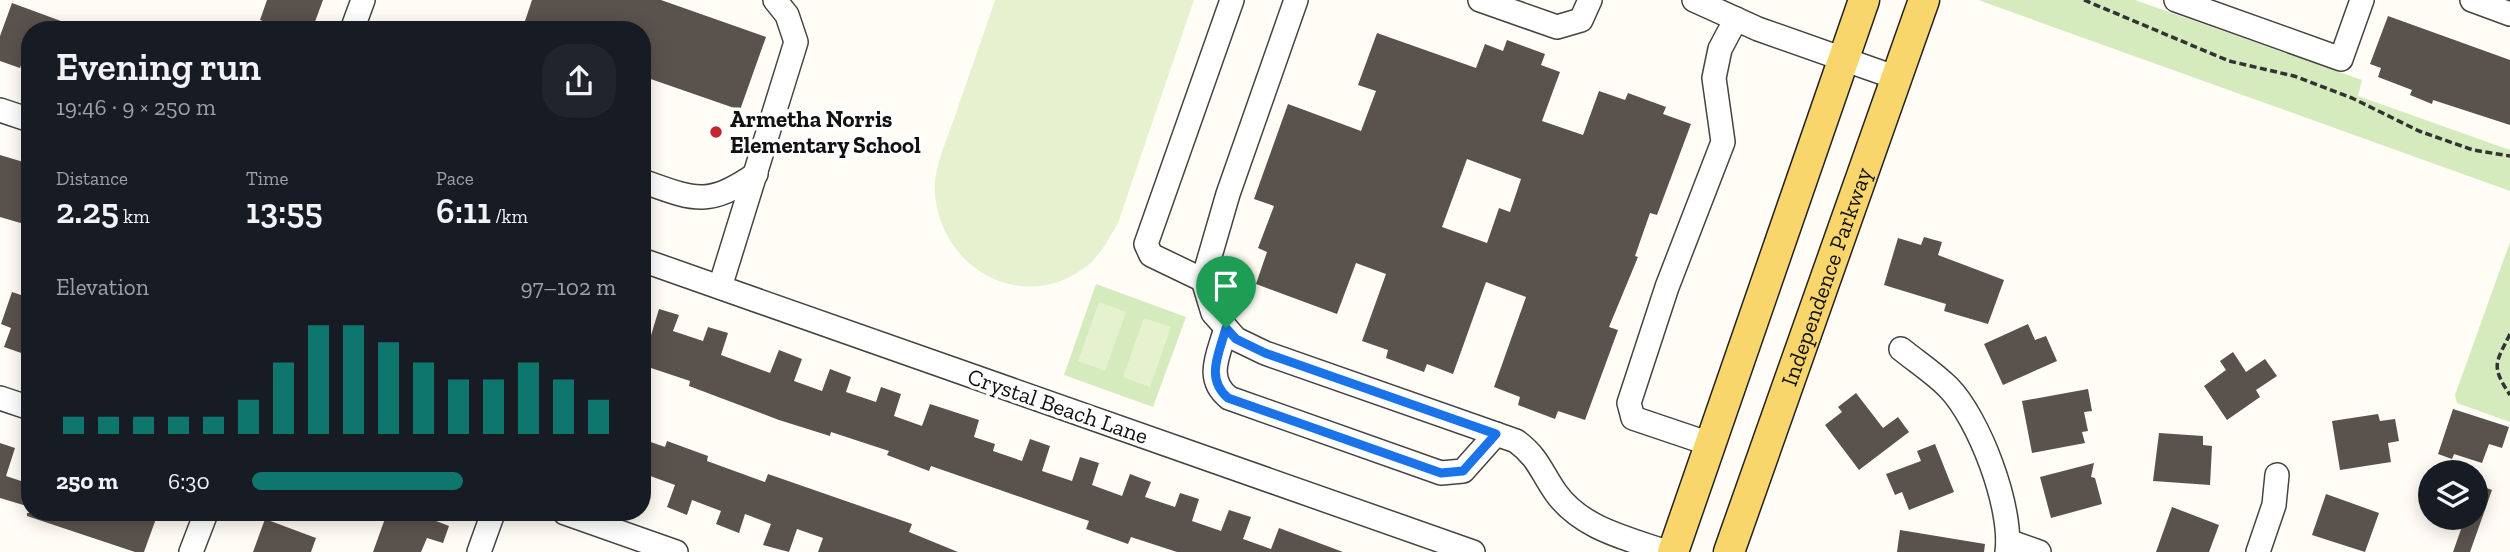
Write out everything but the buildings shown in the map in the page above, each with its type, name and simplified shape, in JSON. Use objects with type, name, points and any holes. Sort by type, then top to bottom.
[{"type":"main road","points":[[1673,552],[1864,0]]},
{"type":"main road","name":"Independence Parkway","points":[[1729,552],[1924,0]]},
{"type":"street","points":[[355,21],[363,0]]},
{"type":"street","points":[[720,287],[796,42],[787,15],[775,0]]},
{"type":"street","points":[[1203,280],[1151,255],[1146,244],[1232,0]]},
{"type":"street","points":[[1296,0],[1228,194],[1203,280],[1213,313],[1236,339],[1265,353],[1516,441],[1540,463],[1556,492],[1574,513],[1597,528],[1666,552]]},
{"type":"street","points":[[1480,0],[1557,27],[1581,20],[1590,0]]},
{"type":"street","points":[[1694,0],[1736,19],[1896,78]]},
{"type":"street","points":[[2176,0],[2341,59],[2362,0]]},
{"type":"street","points":[[2472,0],[2510,14]]},
{"type":"street","points":[[1710,444],[1633,418],[1629,403],[1667,287],[1723,142],[1714,78],[1720,49],[1736,19]]},
{"type":"street","points":[[0,110],[21,117]]},
{"type":"street","points":[[651,184],[682,194],[707,198],[728,193],[756,174]]},
{"type":"street","name":"Crystal Beach Lane","points":[[651,263],[1473,552]]},
{"type":"street","points":[[1226,328],[1214,374],[1216,385],[1228,398],[1441,473],[1463,471],[1496,434]]},
{"type":"street","points":[[1901,349],[1949,388],[1982,438],[1997,482],[2007,546],[2039,552]]},
{"type":"street","points":[[0,398],[21,405]]},
{"type":"street","points":[[2258,552],[2274,505],[2277,475]]},
{"type":"street","points":[[191,552],[203,521]]},
{"type":"street","points":[[480,552],[490,521]]},
{"type":"street","points":[[588,521],[676,552]]},
{"type":"path","points":[[2084,0],[2229,61],[2294,76],[2352,98],[2419,131],[2473,149],[2510,156]]},
{"type":"path","points":[[2510,334],[2498,360],[2496,374],[2510,395]]},
{"type":"green space","points":[[995,0],[1194,0],[1118,223],[1099,254],[1083,269],[1059,282],[1034,287],[1010,284],[987,276],[968,262],[952,243],[940,220],[935,194],[941,154]]},
{"type":"green space","points":[[1978,0],[2135,0],[2362,80],[2358,96],[2510,150],[2510,191]]},
{"type":"green space","points":[[2510,242],[2510,422],[2457,403],[2455,395]]},
{"type":"green space","points":[[1096,284],[1186,317],[1153,407],[1064,375]]},
{"type":"green space","points":[[1099,302],[1126,312],[1105,371],[1078,361]]},
{"type":"green space","points":[[1144,318],[1171,327],[1150,387],[1123,377]]},
{"type":"place","name":"Armetha Norris Elementary School","points":[[716,132]]},
{"type":"route","points":[[1226,328],[1236,339],[1265,353],[1496,434],[1463,471],[1454,474],[1441,473],[1228,398],[1216,385],[1214,374],[1226,328]]}]
